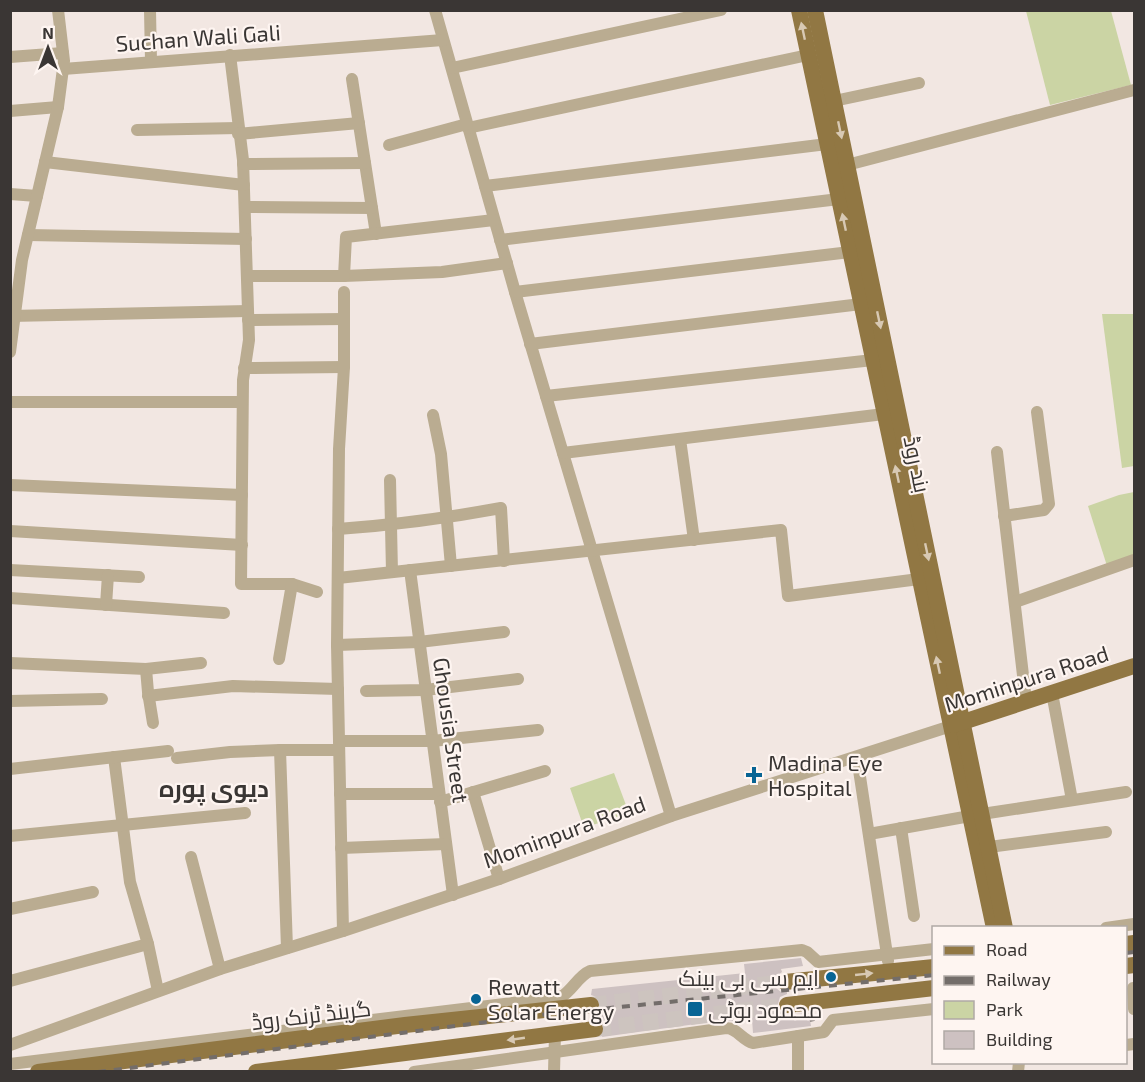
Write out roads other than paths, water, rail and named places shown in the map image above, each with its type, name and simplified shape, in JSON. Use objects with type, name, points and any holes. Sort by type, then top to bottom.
[{"type":"main road","name":"بند روڈ","points":[[799,10],[920,579],[957,724]]},
{"type":"main road","name":"بند روڈ","points":[[815,10],[976,815],[994,926]]},
{"type":"main road","name":"Mominpura Road","points":[[957,724],[1134,666]]},
{"type":"main road","name":"بند روڈ","points":[[976,815],[989,847],[1005,926]]},
{"type":"main road","points":[[785,982],[932,967]]},
{"type":"main road","points":[[787,1005],[932,988]]},
{"type":"main road","name":"گرینڈ ٹرنک روڈ","points":[[38,1071],[405,1025],[591,1005]]},
{"type":"main road","points":[[405,1025],[406,1054]]},
{"type":"main road","points":[[256,1071],[595,1029]]},
{"type":"street","points":[[10,352],[17,255],[28,235],[58,107],[63,54],[58,10]]},
{"type":"street","points":[[150,10],[151,61]]},
{"type":"street","points":[[452,68],[677,15],[722,10]]},
{"type":"street","points":[[437,11],[484,186],[671,816]]},
{"type":"street","name":"Suchan Wali Gali","points":[[63,69],[443,40]]},
{"type":"street","points":[[10,57],[63,54]]},
{"type":"street","points":[[230,55],[243,164],[249,340],[244,368],[241,584],[292,584],[317,592]]},
{"type":"street","points":[[389,145],[468,126],[808,55]]},
{"type":"street","points":[[352,79],[376,234]]},
{"type":"street","points":[[834,101],[919,83]]},
{"type":"street","points":[[847,165],[1134,90]]},
{"type":"street","points":[[10,111],[58,107]]},
{"type":"street","points":[[137,130],[238,131],[359,123]]},
{"type":"street","points":[[484,186],[827,144]]},
{"type":"street","points":[[45,162],[244,184]]},
{"type":"street","points":[[243,164],[365,163]]},
{"type":"street","points":[[10,194],[37,196]]},
{"type":"street","points":[[500,240],[839,199]]},
{"type":"street","points":[[245,207],[372,208]]},
{"type":"street","points":[[344,276],[346,237],[494,220]]},
{"type":"street","points":[[28,235],[246,239]]},
{"type":"street","points":[[515,292],[850,252]]},
{"type":"street","points":[[247,276],[344,276],[442,272],[507,263]]},
{"type":"street","points":[[343,931],[337,645],[339,449],[344,367],[344,292]]},
{"type":"street","points":[[530,344],[861,304]]},
{"type":"street","points":[[13,316],[248,316],[344,319]]},
{"type":"street","points":[[546,396],[873,360]]},
{"type":"street","points":[[244,368],[344,367]]},
{"type":"street","points":[[10,402],[243,402]]},
{"type":"street","points":[[1004,516],[1044,510],[1049,504],[1037,412]]},
{"type":"street","points":[[563,453],[884,414]]},
{"type":"street","points":[[433,415],[441,454],[451,566]]},
{"type":"street","points":[[680,439],[694,540]]},
{"type":"street","points":[[997,452],[1026,701]]},
{"type":"street","points":[[390,480],[392,572]]},
{"type":"street","points":[[10,485],[242,495]]},
{"type":"street","points":[[338,529],[391,526],[501,508],[504,561]]},
{"type":"street","points":[[338,578],[781,530],[788,596],[920,579]]},
{"type":"street","points":[[10,531],[242,545]]},
{"type":"street","points":[[1015,602],[1134,560]]},
{"type":"street","points":[[10,570],[139,577]]},
{"type":"street","name":"Ghousia Street","points":[[410,570],[453,895]]},
{"type":"street","points":[[106,605],[108,575]]},
{"type":"street","points":[[279,659],[292,584]]},
{"type":"street","points":[[10,598],[224,613]]},
{"type":"street","points":[[337,645],[419,642],[504,633]]},
{"type":"street","points":[[10,663],[146,669],[201,663]]},
{"type":"street","points":[[146,669],[153,723]]},
{"type":"street","points":[[366,691],[425,690],[518,679]]},
{"type":"street","points":[[148,696],[233,686],[338,689]]},
{"type":"street","points":[[1052,693],[1072,800]]},
{"type":"street","points":[[10,701],[102,699]]},
{"type":"street","name":"Mominpura Road","points":[[10,1045],[220,969],[453,895],[671,816],[957,724]]},
{"type":"street","points":[[10,769],[114,757],[432,741],[538,730]]},
{"type":"street","points":[[280,750],[287,948]]},
{"type":"street","points":[[114,757],[130,882],[148,944],[158,991]]},
{"type":"street","points":[[857,757],[890,972]]},
{"type":"street","points":[[340,794],[440,798],[473,792],[545,771]]},
{"type":"street","points":[[473,792],[499,879]]},
{"type":"street","points":[[869,834],[1126,792]]},
{"type":"street","points":[[10,836],[245,813]]},
{"type":"street","points":[[901,828],[914,916]]},
{"type":"street","points":[[989,847],[1106,832]]},
{"type":"street","points":[[341,848],[446,844]]},
{"type":"street","points":[[191,857],[220,969]]},
{"type":"street","points":[[10,909],[93,892]]},
{"type":"street","points":[[1115,926],[1134,924]]},
{"type":"street","points":[[10,981],[148,944]]},
{"type":"street","points":[[10,1064],[561,997],[571,990],[585,973],[590,971],[802,950],[818,962],[932,949]]},
{"type":"street","points":[[1131,988],[1134,1009]]},
{"type":"street","points":[[414,1071],[726,1028],[733,1029],[753,1043],[824,1032],[833,1020],[932,1009]]},
{"type":"street","points":[[554,1071],[555,1034]]},
{"type":"street","points":[[798,1036],[798,1071]]},
{"type":"tunnel","points":[[591,1005],[785,982]]},
{"type":"tunnel","points":[[595,1029],[787,1005]]},
{"type":"railway","points":[[1127,953],[1134,952]]},
{"type":"railway","points":[[98,1072],[541,1015],[932,975]]},
{"type":"place","name":"Madina Eye Hospital","points":[[754,775]]},
{"type":"place","name":"ایم سی بی بینک","points":[[831,977]]},
{"type":"place","name":"Rewatt Solar Energy","points":[[476,999]]},
{"type":"place","name":"محمود بوٹی","points":[[695,1009]]},
{"type":"district","name":"دیوی پورہ","points":[[214,787]]}]
